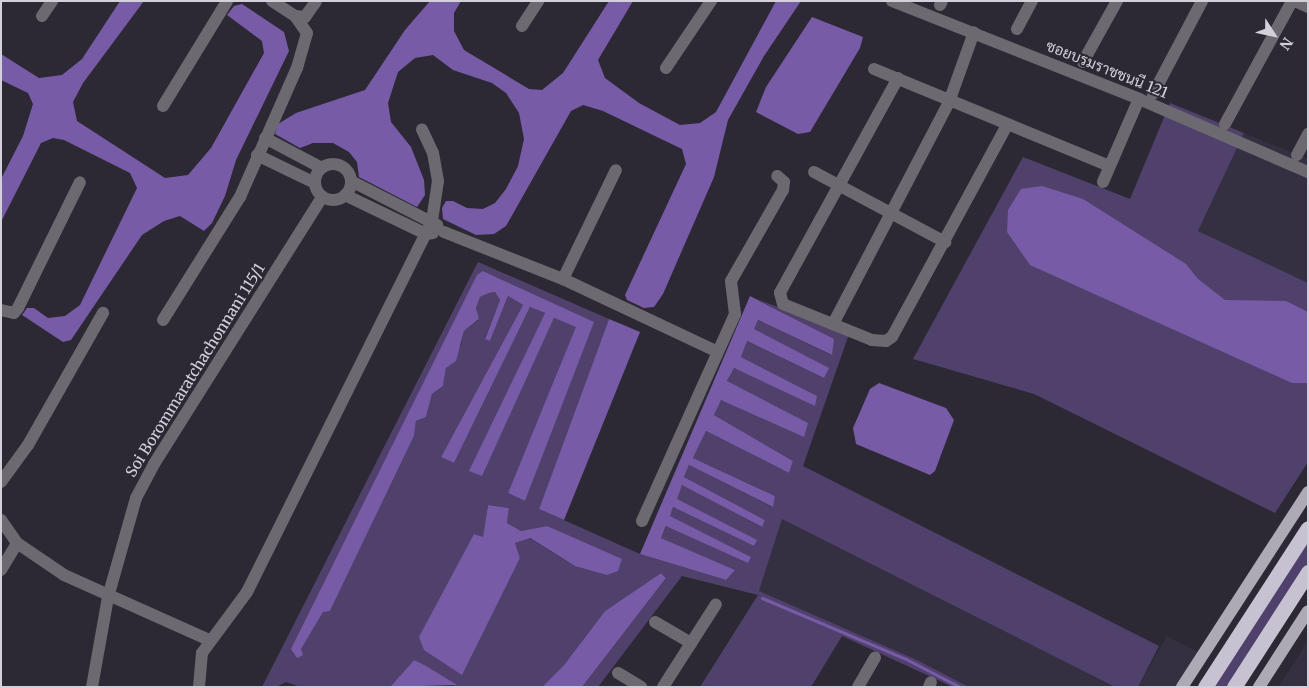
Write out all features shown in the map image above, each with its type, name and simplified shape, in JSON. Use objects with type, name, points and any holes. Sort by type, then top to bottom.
[{"type":"highway","points":[[1205,687],[1308,528]]},
{"type":"highway","points":[[1234,687],[1308,572]]},
{"type":"main road","points":[[1182,687],[1308,492]]},
{"type":"main road","points":[[1259,687],[1308,611]]},
{"type":"street","points":[[42,16],[52,1]]},
{"type":"street","points":[[163,106],[226,1]]},
{"type":"street","points":[[163,320],[240,197],[297,68],[307,33],[295,16],[272,1]]},
{"type":"street","points":[[295,16],[305,17],[316,1]]},
{"type":"street","points":[[522,26],[538,1]]},
{"type":"street","points":[[666,68],[712,1]]},
{"type":"street","name":"ซอยบรมราชชนนี 121","points":[[892,1],[1139,99],[1308,172]]},
{"type":"street","points":[[1017,29],[1032,1]]},
{"type":"street","points":[[1083,62],[1117,1]]},
{"type":"street","points":[[1153,94],[1202,1]]},
{"type":"street","points":[[1225,124],[1293,1],[1308,7]]},
{"type":"street","points":[[833,324],[949,102],[974,32]]},
{"type":"street","points":[[874,68],[949,102],[1109,166]]},
{"type":"street","points":[[898,78],[780,294],[780,300],[833,324],[872,340],[886,341],[892,337],[1008,125]]},
{"type":"street","points":[[1103,182],[1139,99]]},
{"type":"street","points":[[198,687],[202,653],[209,640],[247,592],[432,221],[438,181],[433,153],[422,129]]},
{"type":"street","points":[[1297,155],[1308,134]]},
{"type":"street","points":[[265,138],[322,168],[338,165],[347,171],[351,181],[432,221],[444,232],[563,279],[718,352]]},
{"type":"street","points":[[257,155],[315,183],[322,197],[331,200],[345,196],[426,234],[444,232]]},
{"type":"street","points":[[315,183],[322,168]]},
{"type":"street","points":[[563,279],[616,170]]},
{"type":"street","points":[[814,172],[945,242]]},
{"type":"street","points":[[642,521],[718,352],[736,307],[731,281],[783,190],[784,182],[777,176]]},
{"type":"street","points":[[345,196],[351,181]]},
{"type":"street","points":[[1,310],[14,313],[18,308],[80,182]]},
{"type":"street","name":"Soi Borommaratchachonnani 115/1","points":[[92,687],[108,596],[128,517],[146,477],[322,197]]},
{"type":"street","points":[[1,482],[28,445],[103,313]]},
{"type":"street","points":[[1,520],[18,543],[64,575],[209,640]]},
{"type":"street","points":[[1,570],[18,543]]},
{"type":"street","points":[[663,687],[716,604]]},
{"type":"street","points":[[655,622],[691,643]]},
{"type":"street","points":[[858,687],[875,657]]},
{"type":"street","points":[[618,673],[640,687]]},
{"type":"shaded area","points":[[120,1],[144,1],[83,83],[73,102],[77,121],[165,178],[188,175],[211,148],[264,53],[262,41],[227,15],[234,6],[242,4],[284,32],[289,51],[236,160],[225,196],[212,223],[204,231],[180,216],[164,221],[142,235],[71,340],[63,342],[22,315],[27,308],[34,308],[48,318],[65,316],[80,305],[137,188],[130,173],[64,140],[53,138],[41,143],[1,222],[1,179],[23,136],[33,104],[28,93],[1,80],[1,54],[39,78],[62,75],[82,59]]},
{"type":"shaded area","points":[[430,1],[461,1],[454,13],[454,31],[464,50],[529,89],[542,90],[563,73],[609,1],[633,1],[598,60],[605,78],[639,103],[680,125],[700,123],[716,112],[776,1],[801,1],[764,56],[728,120],[714,177],[663,294],[654,307],[644,308],[627,300],[625,295],[686,164],[682,149],[603,111],[583,105],[571,111],[506,226],[494,234],[476,235],[443,219],[442,208],[446,201],[453,201],[467,208],[483,209],[495,203],[506,189],[518,166],[524,139],[519,113],[506,93],[492,83],[453,70],[433,55],[415,58],[398,72],[388,103],[391,122],[411,147],[424,180],[425,195],[417,207],[359,177],[357,162],[349,152],[333,143],[313,143],[300,148],[275,134],[278,124],[296,113],[365,90],[405,30]]},
{"type":"shaded area","points":[[812,17],[863,37],[860,48],[810,132],[798,134],[756,112],[766,87]]},
{"type":"shaded area","points":[[1170,103],[1244,133],[1198,231],[1308,283],[1308,462],[1275,513],[1034,394],[913,359],[1023,157],[1130,199]]},
{"type":"shaded area","points":[[1244,133],[1308,159],[1308,283],[1198,231]]},
{"type":"shaded area","points":[[1042,186],[1083,199],[1186,264],[1198,279],[1225,300],[1286,301],[1308,312],[1308,383],[1292,383],[1030,265],[1007,232],[1008,210],[1021,189]]},
{"type":"shaded area","points":[[478,262],[609,319],[539,509],[640,554],[726,580],[734,570],[661,538],[667,525],[751,557],[669,516],[673,507],[754,546],[756,540],[676,499],[682,484],[761,527],[765,520],[684,477],[689,465],[772,507],[775,496],[693,458],[706,431],[789,473],[793,461],[714,415],[720,400],[807,423],[727,382],[733,368],[817,396],[741,357],[746,341],[824,378],[828,368],[753,329],[757,320],[831,355],[833,339],[757,299],[849,334],[803,466],[1159,646],[1138,687],[1115,687],[782,519],[759,591],[917,660],[969,687],[953,687],[842,636],[811,687],[700,687],[758,595],[682,576],[598,687],[582,687],[666,578],[661,573],[605,611],[564,665],[542,687],[456,687],[414,660],[390,687],[300,687],[286,682],[276,687],[262,687]],"holes":[[[483,271],[593,322],[525,501],[508,493],[577,327],[554,318],[482,475],[470,470],[545,313],[530,307],[454,463],[441,457],[523,305],[508,296],[490,341],[485,338],[500,300],[495,292],[480,297],[476,308],[479,320],[464,331],[461,345],[446,368],[443,386],[432,394],[426,417],[416,421],[414,436],[330,611],[323,611],[301,649]],[[488,505],[509,508],[507,523],[521,531],[548,526],[575,566],[529,538],[515,543],[520,558],[461,675],[475,534],[483,538]]]},
{"type":"shaded area","points":[[483,271],[594,322],[525,501],[508,493],[576,327],[554,318],[482,476],[469,471],[545,313],[530,307],[454,463],[441,457],[523,305],[508,296],[490,341],[485,339],[500,300],[495,292],[480,297],[476,308],[479,319],[464,331],[456,361],[446,368],[443,386],[432,394],[426,417],[416,421],[414,436],[330,611],[323,612],[301,649],[303,655],[297,658],[291,649],[477,275]]},
{"type":"shaded area","points":[[750,296],[834,339],[832,355],[758,320],[754,329],[829,368],[824,378],[747,341],[741,357],[817,396],[815,406],[734,368],[727,381],[808,423],[804,437],[721,400],[714,415],[793,461],[789,473],[706,431],[693,458],[775,496],[773,507],[689,465],[684,477],[765,520],[762,527],[682,485],[677,499],[757,540],[754,546],[673,507],[670,516],[751,557],[748,563],[666,526],[661,538],[735,570],[726,580],[640,554]]},
{"type":"shaded area","points":[[609,319],[640,332],[564,520],[539,509]]},
{"type":"shaded area","points":[[879,383],[946,408],[954,420],[935,471],[930,475],[856,444],[853,428],[870,389]]},
{"type":"shaded area","points":[[488,505],[509,508],[507,523],[521,531],[547,526],[622,559],[618,571],[607,575],[575,566],[530,538],[515,543],[520,558],[462,675],[424,650],[419,637],[474,534],[483,537]]},
{"type":"shaded area","points":[[782,519],[1115,687],[969,687],[917,660],[759,591]]},
{"type":"shaded area","points":[[1308,542],[1308,563],[1228,687],[1214,687]]},
{"type":"shaded area","points":[[661,573],[666,578],[582,687],[542,687],[564,665],[605,611]]},
{"type":"shaded area","points":[[1167,636],[1198,652],[1176,687],[1138,687]]},
{"type":"shaded area","points":[[1308,641],[1308,687],[1278,687],[1290,669]]},
{"type":"shaded area","points":[[414,660],[426,666],[457,685],[390,687]]},
{"type":"waterway","points":[[762,598],[906,659],[960,687]]}]
